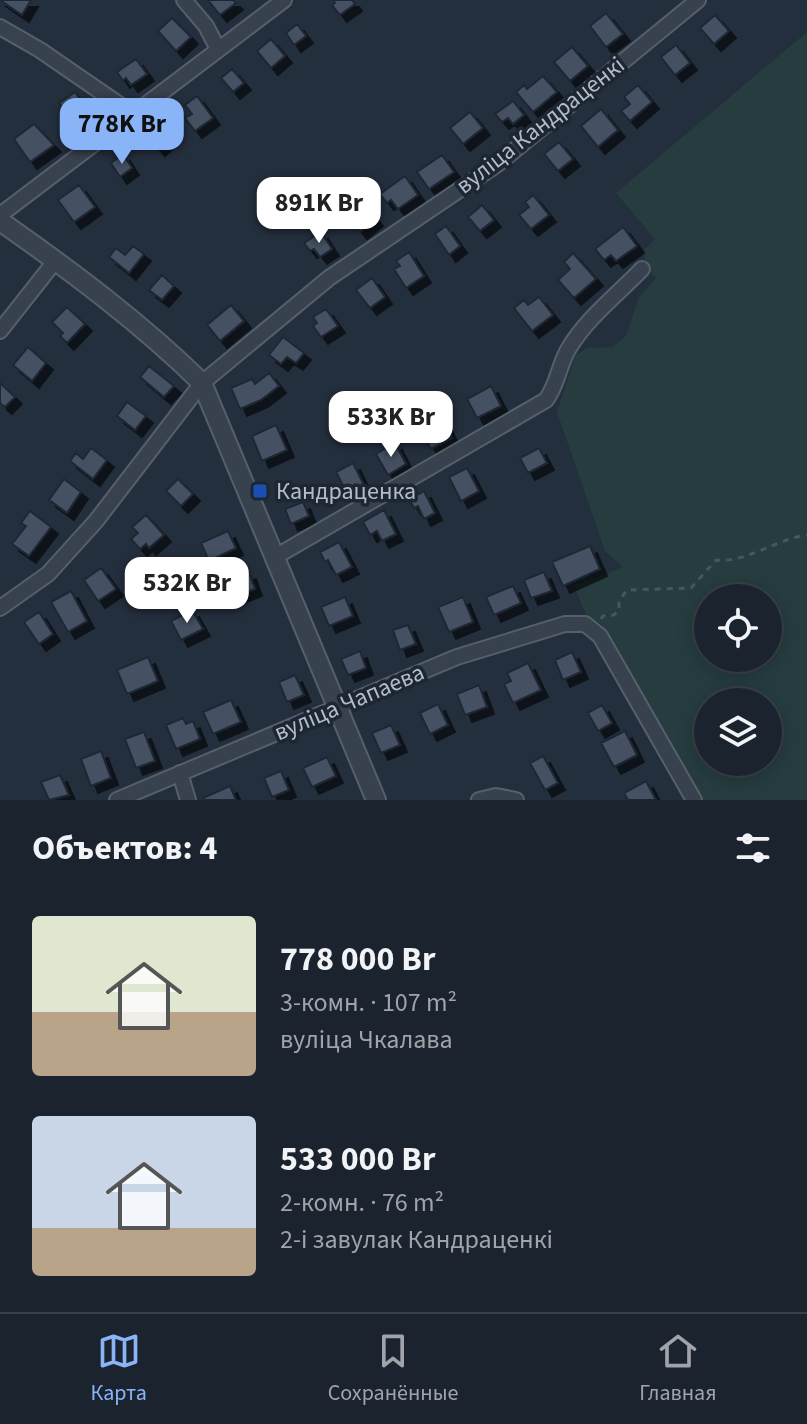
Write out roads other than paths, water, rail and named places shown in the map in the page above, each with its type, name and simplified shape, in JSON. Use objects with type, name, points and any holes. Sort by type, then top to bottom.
[{"type":"street","points":[[184,0],[206,26],[218,49]]},
{"type":"street","points":[[284,0],[0,218],[56,260],[182,363],[202,383],[376,800]]},
{"type":"street","name":"вуліца Кандраценкі","points":[[0,608],[48,574],[96,521],[202,383],[329,278],[499,163],[698,0]]},
{"type":"street","points":[[0,27],[40,50],[133,114]]},
{"type":"street","points":[[0,331],[56,260]]},
{"type":"street","points":[[275,557],[546,400],[555,387],[566,352],[576,336],[642,269]]},
{"type":"street","name":"вуліца Чапаева","points":[[117,800],[457,657],[565,624],[590,626],[694,800]]},
{"type":"street","points":[[180,773],[188,800]]},
{"type":"street","points":[[479,800],[496,796],[516,800]]},
{"type":"place","name":"Кандраценка","points":[[260,491]]}]
